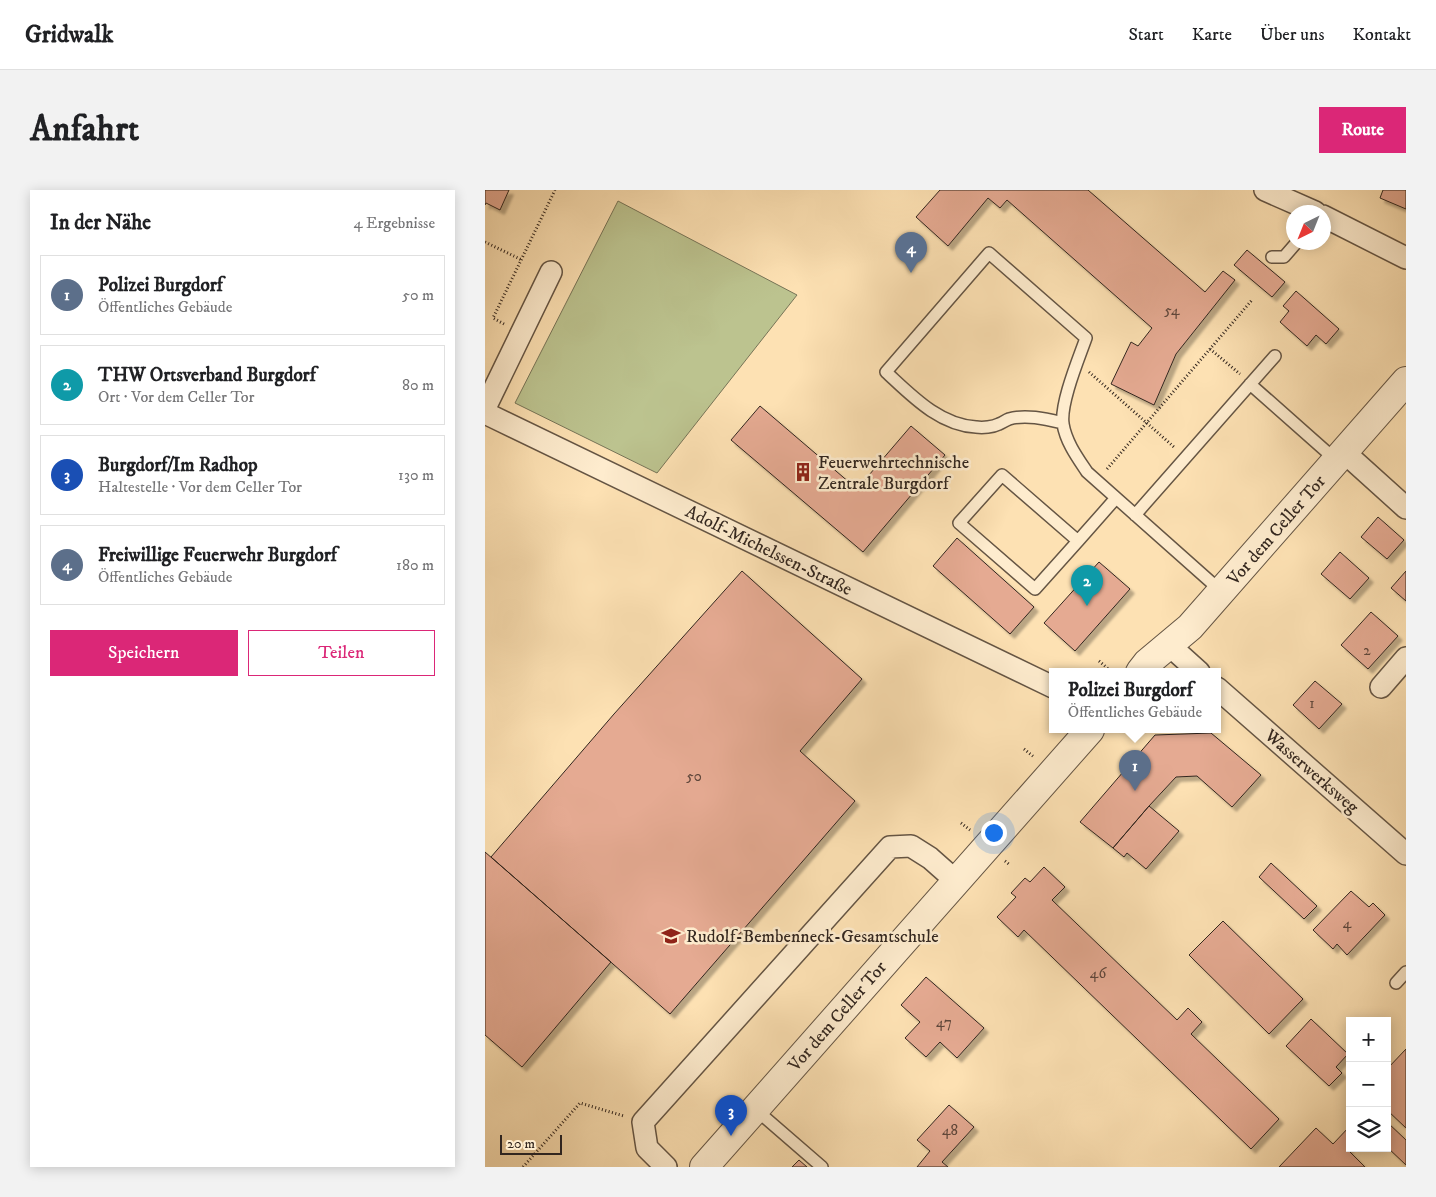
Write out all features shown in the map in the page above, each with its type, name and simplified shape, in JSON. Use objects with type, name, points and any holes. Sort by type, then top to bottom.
[{"type":"street","points":[[1265,190],[1299,205]]},
{"type":"street","points":[[1331,220],[1406,258]]},
{"type":"street","points":[[485,408],[551,272]]},
{"type":"street","name":"Vor dem Celler Tor","points":[[1143,668],[1190,627],[1406,381]]},
{"type":"street","name":"Adolf-Michelssen-Straße","points":[[485,413],[1049,685]]},
{"type":"street","points":[[1340,457],[1406,508]]},
{"type":"street","points":[[1169,645],[1195,668]]},
{"type":"street","points":[[1381,687],[1406,658]]},
{"type":"street","name":"Wasserwerksweg","points":[[1221,692],[1406,854]]},
{"type":"street","name":"Vor dem Celler Tor","points":[[705,1167],[1087,733]]},
{"type":"street","points":[[665,1167],[647,1148],[643,1122],[890,848],[911,846],[930,858],[956,880]]},
{"type":"lane","points":[[1273,257],[1284,257],[1290,250]]},
{"type":"lane","points":[[1063,423],[1025,417],[1010,419],[997,425],[977,428],[958,424],[929,410],[886,372],[989,253],[1086,338],[1066,398],[1063,423],[1071,448],[1087,472],[1222,592]]},
{"type":"lane","points":[[1135,515],[1275,356]]},
{"type":"lane","points":[[1251,384],[1340,457]]},
{"type":"lane","points":[[1078,541],[1002,475],[959,523],[1035,590],[1116,498]]},
{"type":"lane","points":[[1396,983],[1406,972]]},
{"type":"lane","points":[[755,1109],[822,1167]]},
{"type":"path","points":[[521,332],[493,318],[555,190]]},
{"type":"path","points":[[485,242],[521,260]]},
{"type":"path","points":[[1097,481],[1252,300]]},
{"type":"path","points":[[1210,349],[1251,384]]},
{"type":"path","points":[[1078,362],[1185,458]]},
{"type":"path","points":[[1099,661],[1107,668]]},
{"type":"path","points":[[523,1167],[579,1103],[643,1122]]},
{"type":"green space","points":[[618,201],[797,295],[657,473],[515,403]]},
{"type":"building","points":[[485,190],[509,190],[500,210],[486,203],[485,205]]},
{"type":"building","points":[[940,190],[1088,190],[1205,292],[1223,271],[1235,280],[1176,354],[1154,405],[1111,384],[1131,342],[1138,346],[1152,328],[1007,200],[1000,208],[988,198],[948,246],[916,217]]},
{"type":"building","points":[[1383,190],[1406,190],[1406,209],[1380,198]]},
{"type":"building","points":[[1247,250],[1285,282],[1272,297],[1234,265]]},
{"type":"building","points":[[1296,291],[1339,329],[1326,344],[1316,335],[1307,346],[1280,322],[1289,311],[1283,306]]},
{"type":"building","name":"Feuerwehrtechnische Zentrale Burgdorf","points":[[760,406],[857,489],[911,426],[945,455],[863,552],[731,440]]},
{"type":"building","points":[[1378,517],[1404,540],[1387,559],[1361,537]]},
{"type":"building","points":[[957,538],[1034,607],[1010,634],[933,566]]},
{"type":"building","points":[[1340,552],[1369,578],[1350,599],[1321,574]]},
{"type":"building","points":[[1099,562],[1130,589],[1075,651],[1044,623]]},
{"type":"building","points":[[742,571],[862,679],[800,751],[855,801],[670,1014],[491,857],[614,714]]},
{"type":"building","points":[[1406,571],[1406,601],[1391,588]]},
{"type":"building","points":[[1371,612],[1398,636],[1368,669],[1341,645]]},
{"type":"building","points":[[1315,681],[1342,704],[1319,729],[1293,705]]},
{"type":"building","points":[[1211,733],[1261,775],[1232,807],[1197,776],[1176,777],[1113,848],[1080,822],[1155,735]]},
{"type":"building","points":[[1149,806],[1179,831],[1146,869],[1127,853],[1124,857],[1113,848]]},
{"type":"building","points":[[485,852],[611,962],[522,1067],[485,1035]]},
{"type":"building","points":[[1271,863],[1317,906],[1304,919],[1259,877]]},
{"type":"building","points":[[1044,867],[1065,887],[1052,900],[1177,1020],[1188,1008],[1202,1022],[1191,1034],[1279,1119],[1251,1149],[1024,930],[1018,937],[997,917],[1016,897],[1011,893],[1025,878],[1030,882]]},
{"type":"building","points":[[1351,891],[1369,907],[1373,903],[1385,915],[1347,955],[1337,944],[1333,949],[1313,930]]},
{"type":"building","points":[[1223,921],[1303,999],[1269,1034],[1189,955]]},
{"type":"building","points":[[926,977],[984,1028],[957,1058],[940,1042],[926,1057],[905,1038],[920,1022],[901,1005]]},
{"type":"building","points":[[1311,1019],[1346,1052],[1346,1056],[1336,1067],[1342,1073],[1329,1086],[1286,1046]]},
{"type":"building","points":[[1406,1049],[1406,1128],[1391,1114],[1391,1065]]},
{"type":"building","points":[[949,1105],[974,1127],[942,1162],[948,1167],[917,1167],[930,1151],[917,1140]]},
{"type":"building","points":[[1391,1126],[1406,1140],[1406,1165],[1391,1151]]},
{"type":"building","points":[[1316,1128],[1333,1144],[1346,1130],[1346,1152],[1350,1152],[1365,1167],[1279,1167]]},
{"type":"building","points":[[799,1160],[807,1167],[792,1167]]},
{"type":"place","name":"Freiwillige Feuerwehr Burgdorf","points":[[911,273]]},
{"type":"place","name":"Feuerwehrtechnische Zentrale Burgdorf","points":[[803,472]]},
{"type":"place","name":"THW Ortsverband Burgdorf","points":[[1087,606]]},
{"type":"place","name":"Polizei Burgdorf","points":[[1135,791]]},
{"type":"place","name":"Rudolf-Bembenneck-Gesamtschule","points":[[671,936]]},
{"type":"place","name":"Burgdorf/Im Radhop","points":[[731,1136]]}]
